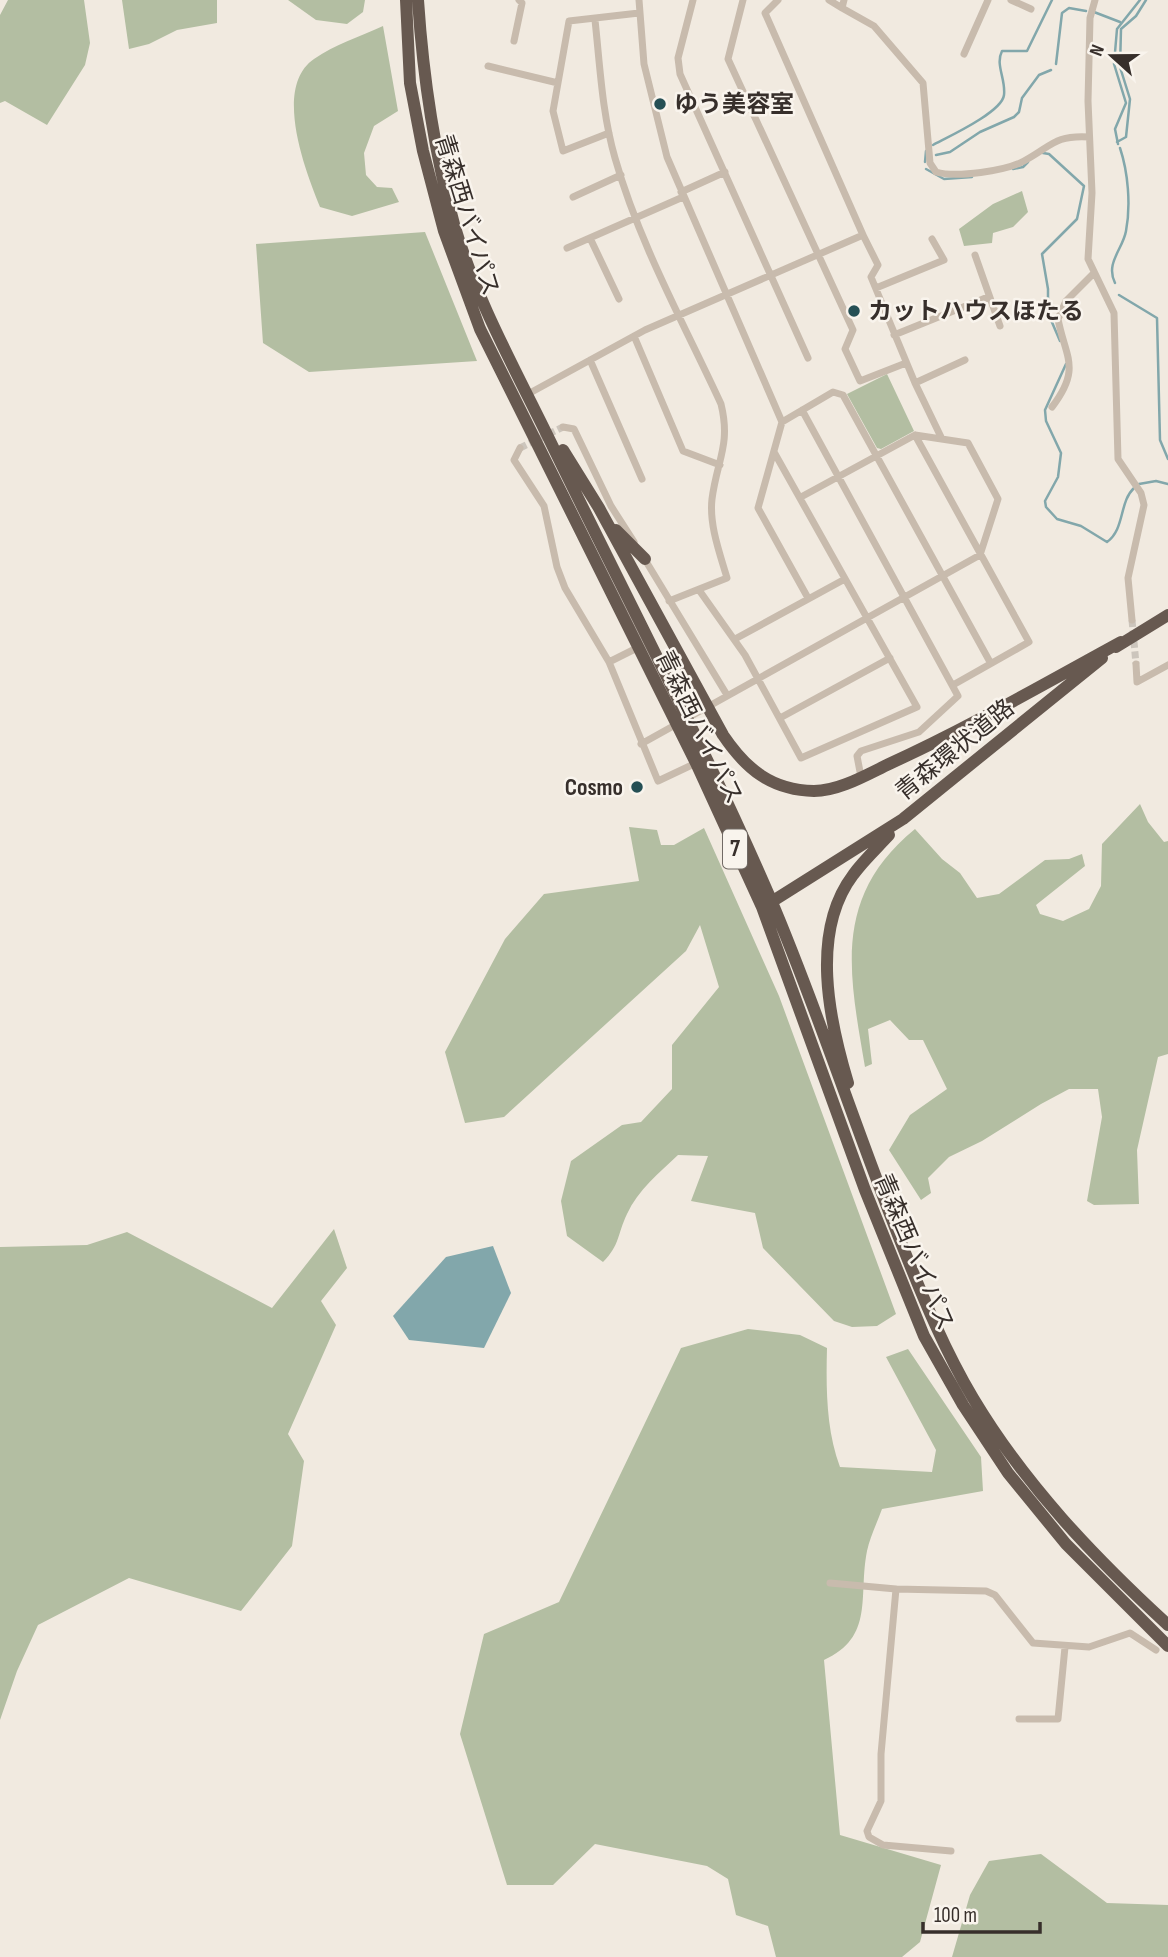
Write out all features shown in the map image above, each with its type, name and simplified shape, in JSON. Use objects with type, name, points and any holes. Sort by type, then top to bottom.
[{"type":"highway","name":"青森西バイパス","points":[[406,0],[410,83],[423,151],[444,231],[480,329],[637,648],[681,722],[696,763],[767,905],[865,1190],[931,1347],[963,1405],[1008,1473],[1066,1544],[1162,1648]]},
{"type":"highway","name":"青森西バイパス","points":[[418,0],[422,54],[435,147],[456,229],[491,321],[528,394],[767,905],[935,1328],[973,1398],[1012,1457],[1061,1519],[1112,1574],[1168,1628]]},
{"type":"highway","points":[[528,394],[598,508],[723,735],[748,767],[761,778],[796,789],[830,789],[927,747],[1121,642]]},
{"type":"highway","points":[[598,508],[645,559]]},
{"type":"highway","name":"青森環状道路","points":[[767,905],[903,819],[1121,642],[1165,616]]},
{"type":"highway","points":[[872,1172],[837,1045],[828,1001],[826,964],[832,921],[851,877],[903,819]]},
{"type":"street","points":[[514,41],[522,3],[519,0]]},
{"type":"street","points":[[639,0],[643,64],[653,108],[682,194],[782,422],[758,508],[808,598]]},
{"type":"street","points":[[692,0],[678,58],[680,74],[808,358]]},
{"type":"street","points":[[743,0],[728,59],[780,165],[817,254],[853,330],[845,349],[860,381],[906,363]]},
{"type":"street","points":[[778,0],[765,13],[878,265],[871,277],[906,363],[941,437]]},
{"type":"street","points":[[829,0],[843,4],[874,26],[923,83],[930,163],[936,172],[964,175],[1021,163],[1062,137],[1089,136]]},
{"type":"street","points":[[964,54],[988,0]]},
{"type":"street","points":[[1011,0],[1031,9]]},
{"type":"street","points":[[1095,0],[1090,18],[1089,136],[1093,193],[1088,259],[1114,313],[1118,459],[1141,493],[1144,505],[1128,578],[1132,620]]},
{"type":"street","points":[[609,132],[563,151],[553,111],[569,21],[639,13]]},
{"type":"street","points":[[595,20],[609,132],[621,175],[636,218],[721,404],[727,429],[712,501],[715,535],[727,578],[670,601]]},
{"type":"street","points":[[488,66],[558,83]]},
{"type":"street","points":[[567,248],[636,218],[725,172]]},
{"type":"street","points":[[573,197],[621,175]]},
{"type":"street","points":[[528,394],[634,336],[863,235]]},
{"type":"street","points":[[590,238],[619,299]]},
{"type":"street","points":[[876,289],[944,260],[932,239]]},
{"type":"street","points":[[975,256],[1000,326]]},
{"type":"street","points":[[1052,407],[1069,373],[1069,349],[1058,319],[1066,302],[1093,274]]},
{"type":"street","points":[[894,335],[988,296]]},
{"type":"street","points":[[634,336],[683,451],[720,466]]},
{"type":"street","points":[[590,360],[642,479]]},
{"type":"street","points":[[915,383],[965,360]]},
{"type":"street","points":[[782,422],[833,393],[843,395],[990,662]]},
{"type":"street","points":[[802,410],[958,696],[919,732],[861,751],[857,756],[861,777]]},
{"type":"street","points":[[563,427],[575,429],[611,506],[670,601],[723,697]]},
{"type":"street","points":[[915,435],[1029,642],[953,685]]},
{"type":"street","points":[[641,744],[980,555],[998,499],[968,443],[915,435],[801,497]]},
{"type":"street","points":[[520,448],[514,460],[544,506],[556,567],[565,589],[609,662],[658,781],[696,763]]},
{"type":"street","points":[[699,590],[735,639],[802,758],[917,707],[774,452]]},
{"type":"street","points":[[735,639],[845,579]]},
{"type":"street","points":[[609,662],[637,648]]},
{"type":"street","points":[[780,718],[890,659]]},
{"type":"street","points":[[1136,664],[1137,682],[1168,664]]},
{"type":"street","points":[[830,1583],[896,1589],[986,1591],[995,1595],[1034,1643],[1089,1647],[1130,1633],[1168,1628]]},
{"type":"street","points":[[896,1589],[881,1754],[881,1801],[867,1831],[869,1837],[883,1844],[951,1851]]},
{"type":"street","points":[[1019,1719],[1058,1719],[1065,1647]]},
{"type":"green space","points":[[8,0],[84,0],[90,43],[85,65],[47,125],[5,101],[0,103],[0,15]]},
{"type":"green space","points":[[122,0],[217,0],[217,23],[177,30],[149,44],[129,49]]},
{"type":"green space","points":[[288,0],[365,0],[363,12],[347,24],[316,20]]},
{"type":"green space","points":[[383,26],[398,111],[374,126],[364,153],[366,175],[377,187],[392,188],[399,202],[352,216],[320,207],[296,130],[296,89],[302,72],[314,59]]},
{"type":"green space","points":[[1022,191],[1028,212],[1013,227],[993,233],[992,243],[964,246],[959,229],[993,204]]},
{"type":"green space","points":[[425,232],[477,361],[309,372],[263,343],[256,244]]},
{"type":"green space","points":[[887,374],[914,431],[881,449],[877,448],[847,394]]},
{"type":"green space","points":[[1140,804],[1148,822],[1164,842],[1168,841],[1168,1054],[1158,1057],[1137,1150],[1139,1204],[1094,1205],[1087,1201],[1102,1117],[1098,1089],[1069,1089],[982,1141],[949,1157],[928,1178],[931,1193],[921,1200],[889,1150],[910,1115],[947,1089],[923,1040],[909,1040],[890,1020],[868,1029],[872,1064],[865,1067],[854,1000],[852,968],[858,909],[870,882],[888,855],[915,829],[942,859],[960,873],[977,898],[999,894],[1045,860],[1069,859],[1082,854],[1085,866],[1036,905],[1040,914],[1063,921],[1089,909],[1101,886],[1102,844]]},
{"type":"green space","points":[[629,827],[657,830],[661,845],[674,845],[704,828],[779,996],[896,1314],[877,1326],[852,1327],[834,1321],[763,1248],[755,1213],[691,1201],[708,1156],[678,1155],[656,1175],[632,1205],[615,1245],[603,1262],[567,1236],[561,1201],[571,1161],[622,1125],[641,1122],[672,1089],[672,1045],[719,987],[700,925],[686,951],[504,1117],[465,1123],[445,1052],[505,939],[544,894],[639,881]]},
{"type":"green space","points":[[334,1229],[347,1268],[321,1301],[336,1325],[288,1434],[304,1461],[292,1546],[241,1611],[129,1578],[38,1625],[17,1671],[0,1720],[0,1247],[87,1245],[127,1232],[272,1308]]},
{"type":"green space","points":[[748,1329],[800,1335],[827,1348],[829,1423],[840,1467],[932,1472],[936,1450],[886,1357],[908,1349],[981,1457],[983,1491],[882,1509],[867,1551],[858,1627],[851,1640],[840,1651],[824,1660],[840,1835],[941,1865],[920,1942],[902,1957],[776,1957],[768,1926],[736,1915],[728,1879],[707,1866],[595,1844],[553,1885],[507,1885],[460,1734],[484,1634],[559,1602],[681,1348]]},
{"type":"green space","points":[[1041,1854],[1107,1903],[1168,1905],[1168,1957],[952,1957],[970,1895],[989,1861]]},
{"type":"water","points":[[493,1246],[511,1293],[484,1348],[409,1340],[393,1316],[446,1257]]},
{"type":"waterway","points":[[933,145],[974,123],[1001,102],[1004,95],[1000,62],[1002,51],[1027,51],[1052,0]]},
{"type":"waterway","points":[[1118,144],[1115,129],[1126,103],[1114,64],[1117,29],[1140,0]]},
{"type":"waterway","points":[[1117,142],[1126,137],[1130,99],[1120,67],[1121,29],[1136,16],[1146,0]]},
{"type":"waterway","points":[[1056,64],[1062,13],[1069,8],[1086,11]]},
{"type":"waterway","points":[[1094,12],[1120,22]]},
{"type":"waterway","points":[[936,155],[950,152],[980,132],[1014,117],[1019,112],[1022,98],[1039,75],[1051,70]]},
{"type":"waterway","points":[[1115,283],[1112,276],[1113,263],[1128,221],[1127,178],[1120,148]]},
{"type":"waterway","points":[[925,162],[926,151]]},
{"type":"waterway","points":[[1043,153],[1049,154],[1084,186],[1077,219],[1042,254],[1048,289],[1048,313],[1060,341]]},
{"type":"waterway","points":[[1013,169],[1023,167],[1028,162]]},
{"type":"waterway","points":[[926,169],[944,179],[972,177]]},
{"type":"waterway","points":[[1119,295],[1157,318],[1160,440],[1168,459]]},
{"type":"waterway","points":[[1066,364],[1045,410],[1046,421],[1061,453],[1058,477],[1045,501],[1046,507],[1057,519],[1081,526],[1107,542],[1117,530],[1126,501],[1134,488]]},
{"type":"waterway","points":[[1139,484],[1156,481],[1168,484]]},
{"type":"tunnel","points":[[520,448],[563,427]]},
{"type":"tunnel","points":[[1132,620],[1136,664]]},
{"type":"place","name":"ゆう美容室","points":[[660,104]]},
{"type":"place","name":"カットハウスほたる","points":[[854,311]]},
{"type":"place","name":"Cosmo","points":[[637,787]]}]
